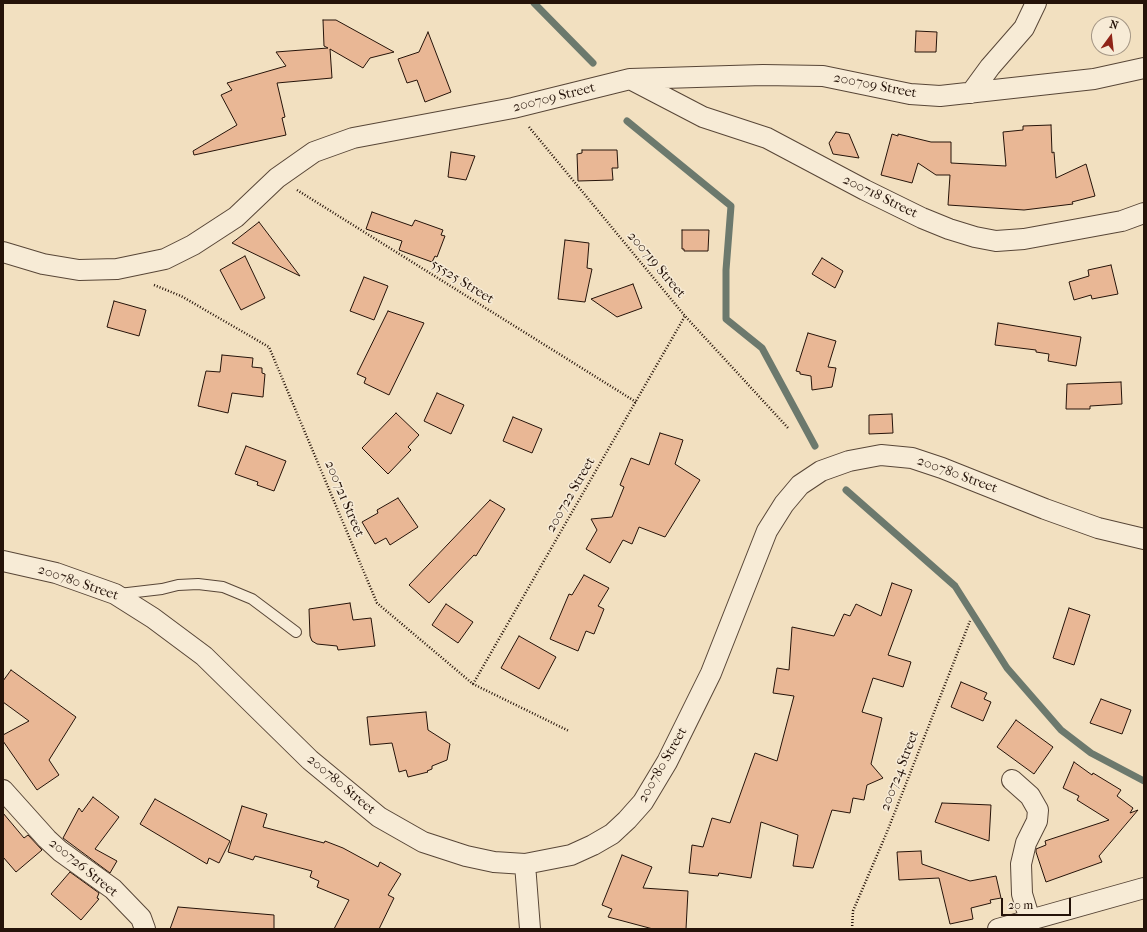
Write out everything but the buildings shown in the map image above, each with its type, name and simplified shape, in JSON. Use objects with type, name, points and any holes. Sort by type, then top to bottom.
[{"type":"street","points":[[971,94],[990,67],[1024,28],[1036,3]]},
{"type":"street","name":"200709 Street","points":[[3,252],[43,264],[79,270],[117,269],[165,259],[193,245],[236,216],[277,178],[314,152],[353,138],[513,108],[630,79],[755,75],[823,76],[910,94],[940,96],[971,94],[1094,79],[1144,68]]},
{"type":"street","name":"200718 Street","points":[[630,79],[703,117],[767,138],[865,190],[922,218],[949,229],[975,237],[996,241],[1024,239],[1122,221],[1144,213]]},
{"type":"street","name":"200780 Street","points":[[3,561],[56,573],[115,594],[153,618],[204,656],[310,760],[378,817],[423,842],[466,856],[494,862],[525,864],[571,855],[594,845],[612,834],[643,802],[668,762],[711,673],[767,532],[784,504],[800,485],[820,471],[849,461],[881,455],[912,458],[942,468],[1045,510],[1098,528],[1144,539]]},
{"type":"street","points":[[1012,780],[1030,796],[1038,810],[1037,821],[1026,843],[1021,864],[1022,894],[1030,920]]},
{"type":"street","name":"200726 Street","points":[[3,790],[51,842],[113,889],[141,918],[145,929]]},
{"type":"street","points":[[525,864],[530,929]]},
{"type":"street","points":[[998,929],[1144,888]]},
{"type":"lane","points":[[115,594],[162,589],[178,585],[198,584],[223,587],[252,599],[296,632]]},
{"type":"path","name":"200719 Street","points":[[513,108],[685,316],[790,429]]},
{"type":"path","name":"55525 Street","points":[[277,178],[636,402]]},
{"type":"path","name":"200721 Street","points":[[152,284],[181,296],[269,347],[377,603],[474,684],[569,731]]},
{"type":"path","name":"200722 Street","points":[[474,684],[685,316]]},
{"type":"path","name":"200724 Street","points":[[852,929],[853,911],[887,832],[970,621]]},
{"type":"waterway","points":[[534,3],[593,63]]},
{"type":"waterway","points":[[627,121],[731,206],[726,270],[726,319],[762,348],[815,446]]},
{"type":"waterway","points":[[846,490],[955,586],[1007,668],[1061,730],[1091,753],[1144,781]]}]
